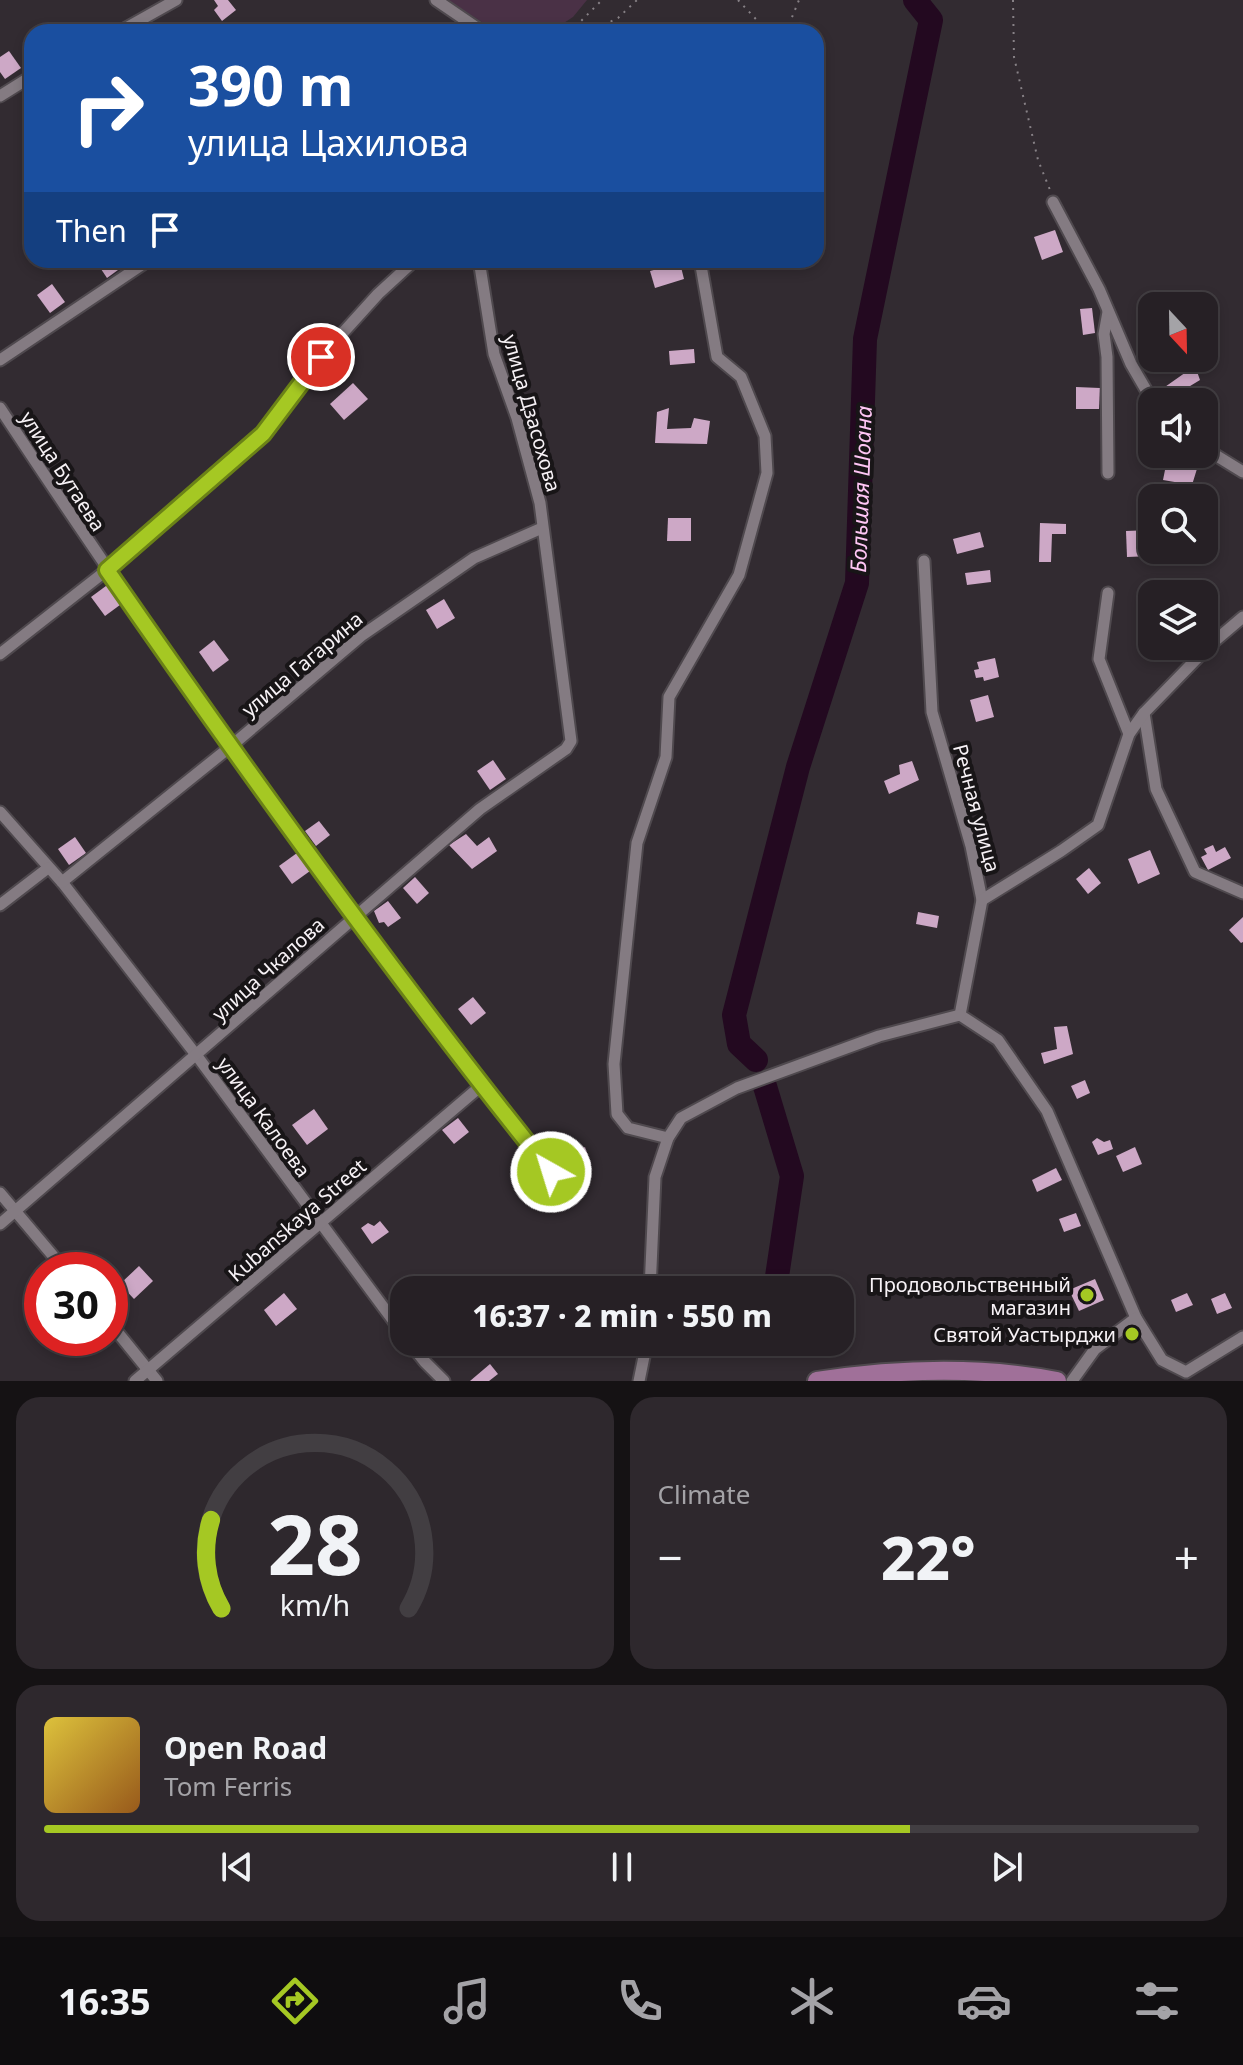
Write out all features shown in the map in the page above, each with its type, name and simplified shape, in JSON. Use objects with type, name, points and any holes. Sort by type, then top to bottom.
[{"type":"main road","points":[[817,1381],[864,1374],[932,1371],[1031,1376],[1057,1381]]},
{"type":"street","points":[[133,24],[176,0]]},
{"type":"street","points":[[436,0],[471,24]]},
{"type":"street","points":[[0,96],[24,81]]},
{"type":"street","points":[[1053,202],[1145,388]]},
{"type":"street","points":[[0,360],[137,268]]},
{"type":"street","points":[[0,654],[107,570],[263,434],[321,357],[378,294],[406,268]]},
{"type":"street","name":"улица Дзасохова","points":[[480,268],[494,354],[517,418],[540,503],[571,731],[571,741],[566,749]]},
{"type":"street","points":[[668,1138],[628,1128],[617,1114],[614,1064],[637,843],[666,757],[669,697],[739,575],[767,473],[765,436],[741,377],[717,357],[701,268]]},
{"type":"street","points":[[1108,473],[1104,334],[1109,311]]},
{"type":"street","name":"улица Бутаева","points":[[0,408],[107,570],[230,747],[482,1085],[551,1172]]},
{"type":"street","points":[[1218,457],[1243,472]]},
{"type":"street","name":"улица Гагарина","points":[[62,882],[230,747],[361,636],[474,558],[542,528]]},
{"type":"street","name":"Речная улица","points":[[924,561],[932,712],[971,846],[982,900],[960,1015]]},
{"type":"street","points":[[1108,593],[1099,659],[1129,734]]},
{"type":"street","points":[[982,900],[1098,825],[1129,734],[1144,713],[1210,645],[1243,617]]},
{"type":"street","points":[[1144,713],[1156,789],[1195,872],[1243,893]]},
{"type":"street","name":"улица Чкалова","points":[[0,1224],[480,809],[566,749]]},
{"type":"street","name":"улица Калоева","points":[[0,812],[62,882],[197,1056],[390,1317]]},
{"type":"street","points":[[0,905],[48,868]]},
{"type":"street","points":[[651,1276],[655,1177],[668,1138],[681,1118],[737,1088],[879,1036],[960,1015],[998,1040],[1047,1111],[1136,1318],[1162,1360],[1186,1372],[1243,1337]]},
{"type":"street","name":"Kubanskaya Street","points":[[135,1381],[482,1085]]},
{"type":"street","points":[[0,1193],[50,1252]]},
{"type":"street","points":[[1072,1381],[1095,1349],[1136,1318]]},
{"type":"street","points":[[128,1344],[157,1381]]},
{"type":"street","points":[[420,1356],[444,1381]]},
{"type":"street","points":[[639,1381],[644,1356]]},
{"type":"path","points":[[578,24],[602,0]]},
{"type":"path","points":[[606,24],[618,18],[637,0]]},
{"type":"path","points":[[738,0],[760,24]]},
{"type":"path","points":[[789,24],[799,0]]},
{"type":"path","points":[[1013,0],[1014,57],[1038,160],[1053,202]]},
{"type":"shaded area","points":[[448,0],[587,0],[573,17],[562,24],[485,24]]},
{"type":"building","points":[[214,0],[228,0],[236,10],[222,21],[214,10],[218,6]]},
{"type":"building","points":[[9,51],[21,68],[5,79],[0,72],[0,57]]},
{"type":"building","points":[[1055,230],[1063,252],[1042,260],[1034,237]]},
{"type":"building","points":[[100,268],[117,268],[118,270],[107,278]]},
{"type":"building","points":[[681,268],[684,279],[655,288],[650,271]]},
{"type":"building","points":[[52,284],[65,302],[50,313],[37,295]]},
{"type":"building","points":[[1092,308],[1095,333],[1083,335],[1080,309]]},
{"type":"building","points":[[694,349],[695,363],[670,365],[669,351]]},
{"type":"building","points":[[1186,372],[1197,372],[1200,380],[1187,388],[1163,388]]},
{"type":"building","points":[[353,383],[368,399],[344,420],[330,404]]},
{"type":"building","points":[[1076,387],[1100,388],[1099,409],[1076,409]]},
{"type":"building","points":[[669,408],[667,429],[691,428],[694,418],[710,421],[707,444],[655,443],[657,412]]},
{"type":"building","points":[[1197,468],[1192,484],[1163,480],[1165,470]]},
{"type":"building","points":[[668,518],[691,518],[691,541],[667,541]]},
{"type":"building","points":[[1040,523],[1066,524],[1066,534],[1052,534],[1051,562],[1039,562]]},
{"type":"building","points":[[1126,531],[1138,531],[1138,557],[1127,557]]},
{"type":"building","points":[[980,532],[984,547],[957,554],[953,539]]},
{"type":"building","points":[[990,570],[991,582],[967,585],[965,573]]},
{"type":"building","points":[[110,583],[124,602],[105,616],[91,597]]},
{"type":"building","points":[[444,599],[455,618],[437,629],[426,610]]},
{"type":"building","points":[[214,640],[229,660],[213,672],[199,652]]},
{"type":"building","points":[[995,658],[999,677],[984,681],[983,677],[976,678],[974,670],[979,669],[977,662]]},
{"type":"building","points":[[988,695],[994,717],[976,722],[970,700]]},
{"type":"building","points":[[493,760],[506,779],[490,790],[477,771]]},
{"type":"building","points":[[912,761],[919,780],[889,794],[884,781],[900,774],[899,765]]},
{"type":"building","points":[[319,821],[330,835],[316,846],[305,831]]},
{"type":"building","points":[[466,834],[477,846],[489,837],[497,851],[472,869],[449,845]]},
{"type":"building","points":[[75,837],[86,853],[69,865],[58,849]]},
{"type":"building","points":[[1213,845],[1216,852],[1225,847],[1231,858],[1208,870],[1201,857],[1207,854],[1204,849]]},
{"type":"building","points":[[1150,850],[1160,874],[1138,884],[1128,859]]},
{"type":"building","points":[[297,853],[310,871],[292,884],[279,866]]},
{"type":"building","points":[[1089,868],[1101,883],[1088,894],[1076,879]]},
{"type":"building","points":[[415,877],[429,893],[417,904],[403,888]]},
{"type":"building","points":[[388,901],[401,918],[388,927],[384,922],[379,923],[374,911]]},
{"type":"building","points":[[918,912],[939,916],[937,928],[916,924]]},
{"type":"building","points":[[1243,917],[1243,942],[1241,943],[1229,930]]},
{"type":"building","points":[[473,997],[486,1013],[471,1025],[458,1009]]},
{"type":"building","points":[[1067,1026],[1073,1054],[1044,1064],[1041,1053],[1057,1049],[1054,1027]]},
{"type":"building","points":[[1085,1080],[1090,1093],[1077,1099],[1071,1086]]},
{"type":"building","points":[[314,1109],[328,1129],[307,1145],[292,1125]]},
{"type":"building","points":[[458,1118],[469,1132],[454,1144],[442,1130]]},
{"type":"building","points":[[1097,1138],[1104,1142],[1110,1140],[1113,1149],[1098,1155],[1092,1142]]},
{"type":"building","points":[[585,1147],[591,1164],[561,1175],[555,1157]]},
{"type":"building","points":[[1135,1147],[1142,1164],[1123,1172],[1116,1156]]},
{"type":"building","points":[[1056,1168],[1062,1180],[1037,1192],[1032,1180]]},
{"type":"building","points":[[1076,1213],[1081,1226],[1064,1232],[1059,1219]]},
{"type":"building","points":[[380,1221],[389,1232],[372,1244],[361,1228],[368,1223],[374,1226]]},
{"type":"building","points":[[139,1266],[153,1281],[134,1299],[128,1293],[128,1276]]},
{"type":"building","name":"Продовольственный магазин","points":[[1095,1279],[1104,1300],[1079,1311],[1069,1290]]},
{"type":"building","points":[[284,1293],[297,1309],[276,1326],[264,1310]]},
{"type":"building","points":[[1187,1293],[1193,1305],[1176,1312],[1171,1300]]},
{"type":"building","points":[[1225,1293],[1232,1308],[1217,1314],[1211,1299]]},
{"type":"building","points":[[490,1364],[498,1374],[489,1381],[470,1381]]},
{"type":"waterway","name":"Большая Шоана","points":[[756,1060],[739,1044],[734,1015],[798,767],[857,583],[865,339],[931,20],[915,0]]},
{"type":"waterway","points":[[764,1083],[792,1176],[777,1276]]},
{"type":"place","name":"Продовольственный магазин","points":[[1087,1295]]},
{"type":"place","name":"Святой Уастырджи","points":[[1132,1334]]},
{"type":"route","points":[[321,357],[263,434],[107,570],[230,747],[482,1085],[551,1172]]}]
